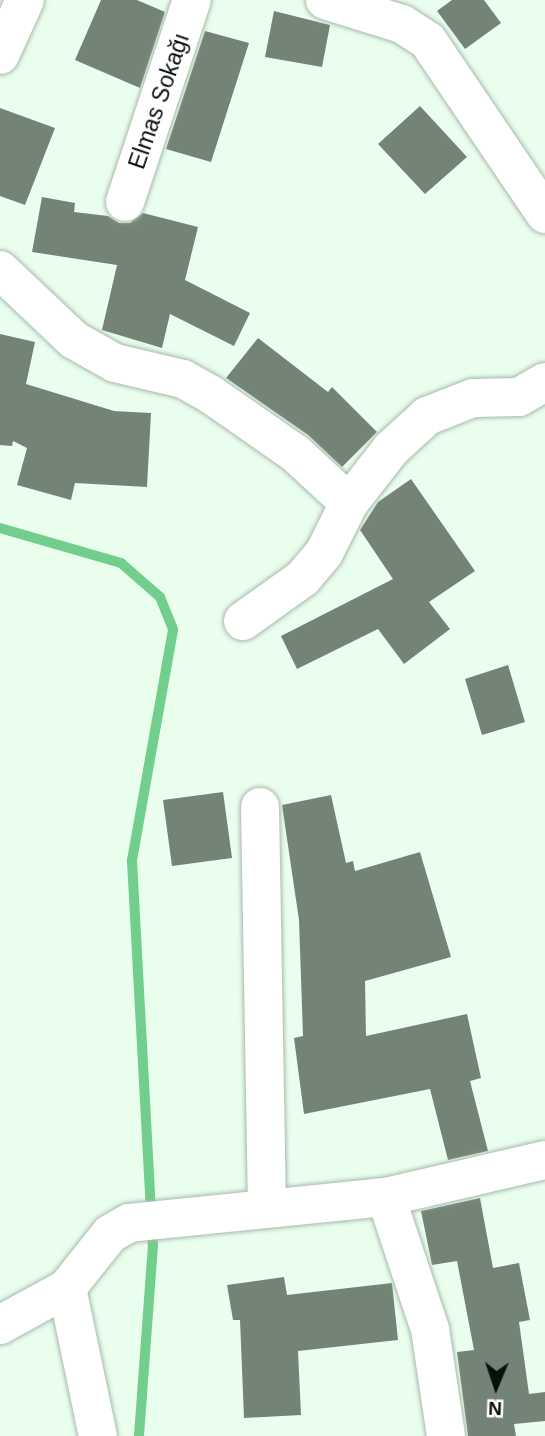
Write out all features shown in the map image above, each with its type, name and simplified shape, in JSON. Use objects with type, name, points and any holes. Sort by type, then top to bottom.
[{"type":"street","points":[[0,55],[25,0]]},
{"type":"street","name":"Elmas Sokağı","points":[[125,202],[192,0]]},
{"type":"street","points":[[325,0],[402,24],[428,41],[545,214]]},
{"type":"street","points":[[0,270],[74,340],[115,363],[183,379],[210,394],[295,453],[349,503]]},
{"type":"street","points":[[243,621],[303,578],[324,553],[349,503],[391,449],[427,416],[473,398],[519,397],[545,382]]},
{"type":"street","points":[[260,807],[267,1208]]},
{"type":"street","points":[[0,1325],[67,1288],[110,1234],[129,1223],[386,1196],[545,1160]]},
{"type":"street","points":[[386,1196],[430,1329],[446,1436]]},
{"type":"street","points":[[67,1288],[98,1436]]},
{"type":"building","points":[[101,0],[137,0],[165,12],[140,88],[75,60]]},
{"type":"building","points":[[452,0],[484,0],[501,23],[465,49],[437,11]]},
{"type":"building","points":[[274,11],[330,25],[322,67],[265,57]]},
{"type":"building","points":[[205,31],[249,43],[211,162],[166,149]]},
{"type":"building","points":[[420,106],[467,157],[425,194],[378,144]]},
{"type":"building","points":[[0,108],[55,128],[25,205],[0,196]]},
{"type":"building","points":[[42,197],[75,203],[74,212],[108,216],[119,223],[130,223],[143,213],[198,227],[185,280],[250,313],[234,346],[170,314],[162,348],[102,330],[117,265],[32,252]]},
{"type":"building","points":[[0,334],[35,342],[26,384],[114,411],[151,413],[147,487],[75,483],[71,500],[17,485],[27,448],[13,441],[12,446],[0,445]]},
{"type":"building","points":[[258,338],[328,392],[332,387],[377,432],[342,467],[308,435],[226,378]]},
{"type":"building","points":[[411,479],[475,571],[429,602],[450,629],[404,664],[378,629],[297,669],[281,636],[393,579],[360,530],[378,502]]},
{"type":"building","points":[[508,665],[525,722],[482,735],[465,679]]},
{"type":"building","points":[[223,792],[232,858],[172,866],[163,800]]},
{"type":"building","points":[[331,795],[346,863],[353,861],[355,871],[420,852],[451,957],[365,981],[366,1036],[467,1014],[481,1078],[470,1081],[488,1151],[448,1160],[430,1089],[304,1114],[294,1038],[303,1036],[299,920],[282,805]]},
{"type":"building","points":[[480,1198],[493,1268],[519,1263],[530,1320],[519,1322],[529,1394],[545,1392],[545,1421],[514,1424],[516,1436],[468,1436],[457,1352],[474,1350],[457,1261],[432,1265],[421,1211]]},
{"type":"building","points":[[284,1277],[287,1295],[392,1283],[398,1340],[298,1351],[301,1415],[244,1418],[240,1320],[233,1320],[227,1285]]},
{"type":"waterway","points":[[0,528],[121,563],[160,597],[173,630],[132,861],[153,1245],[139,1436]]}]
